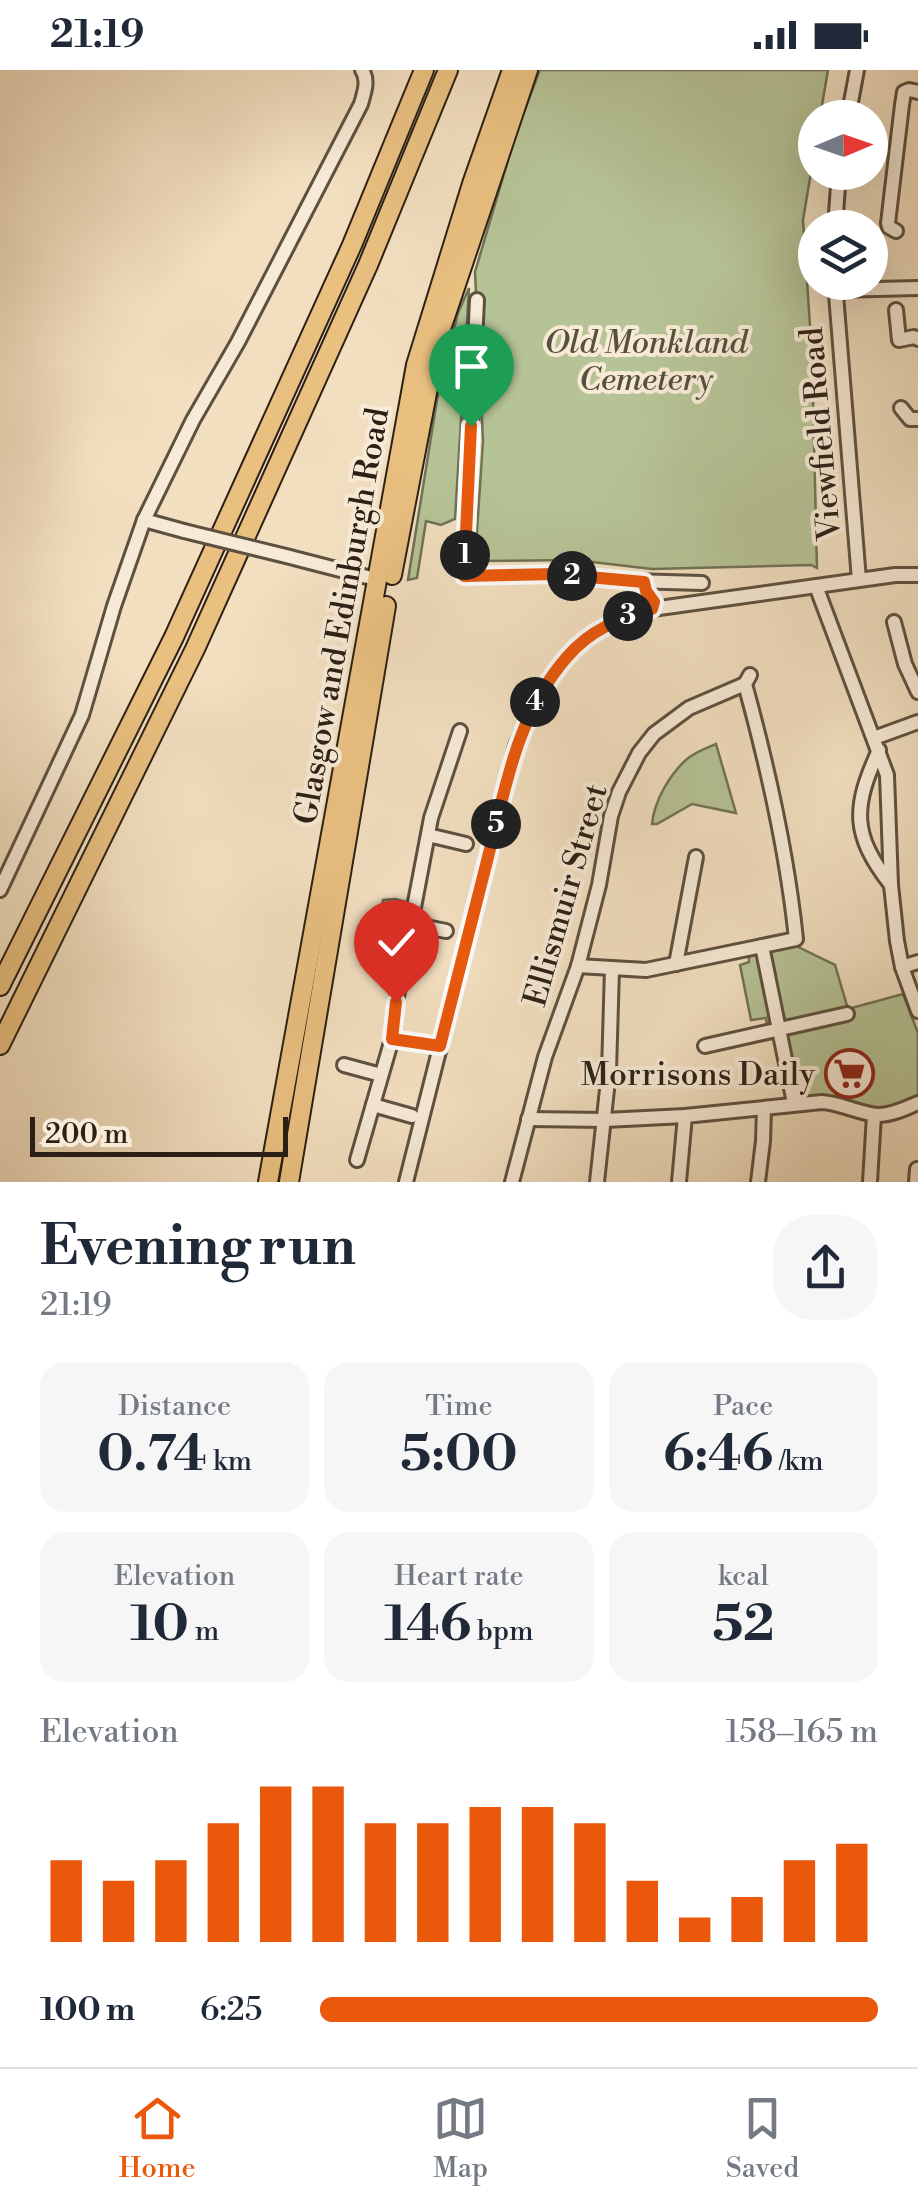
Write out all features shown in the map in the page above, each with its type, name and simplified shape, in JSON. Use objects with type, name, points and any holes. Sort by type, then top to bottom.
[{"type":"highway","points":[[0,986],[174,637],[352,245],[424,70]]},
{"type":"highway","points":[[0,1045],[196,649],[368,265],[448,70]]},
{"type":"highway","name":"Glasgow and Edinburgh Road","points":[[268,1182],[416,365],[512,70]]},
{"type":"highway","name":"Glasgow and Edinburgh Road","points":[[288,1182],[390,586],[437,341],[528,70]]},
{"type":"street","points":[[0,890],[82,715],[144,520],[361,104],[365,88],[362,70]]},
{"type":"street","points":[[851,100],[856,70]]},
{"type":"street","points":[[896,231],[888,222],[904,92],[918,92]]},
{"type":"street","points":[[888,287],[918,288]]},
{"type":"street","points":[[476,300],[464,576],[555,574],[702,583]]},
{"type":"street","name":"Viewfield Road","points":[[836,300],[860,580]]},
{"type":"street","points":[[896,310],[899,340],[918,339]]},
{"type":"street","points":[[901,408],[910,419],[918,419]]},
{"type":"street","points":[[144,520],[379,580]]},
{"type":"street","points":[[404,1180],[516,746],[538,698],[567,657],[616,620],[652,609],[918,575]]},
{"type":"street","points":[[644,582],[654,602],[652,609]]},
{"type":"street","points":[[816,586],[887,775],[892,885],[902,967],[918,1011]]},
{"type":"street","points":[[894,622],[905,664],[918,692]]},
{"type":"street","name":"Ellismuir Street","points":[[512,1182],[544,1057],[578,966],[619,792],[639,753],[654,734],[679,715],[747,680],[790,880],[796,939],[762,946]]},
{"type":"street","points":[[892,885],[878,868],[858,820],[877,744],[918,722]]},
{"type":"street","points":[[357,1160],[392,1039],[431,818],[460,731]]},
{"type":"street","points":[[428,835],[466,844]]},
{"type":"street","points":[[676,964],[696,857]]},
{"type":"street","points":[[411,924],[446,931]]},
{"type":"street","points":[[578,966],[646,970],[762,946],[794,1103]]},
{"type":"street","points":[[902,967],[918,962]]},
{"type":"street","points":[[597,1182],[605,1120],[612,969]]},
{"type":"street","points":[[705,1046],[848,1014]]},
{"type":"street","points":[[392,1039],[440,1046]]},
{"type":"street","points":[[344,1065],[381,1075]]},
{"type":"street","points":[[528,1119],[685,1116],[794,1103],[840,1103],[884,1115],[918,1103]]},
{"type":"street","points":[[372,1105],[412,1116]]},
{"type":"street","points":[[758,1182],[764,1108]]},
{"type":"street","points":[[870,1182],[874,1115]]},
{"type":"street","points":[[679,1182],[685,1116]]},
{"type":"street","points":[[916,1182],[917,1169]]},
{"type":"green space","name":"Old Monkland Cemetery","points":[[540,70],[828,70],[823,100],[798,100],[798,190],[808,190],[805,210],[798,210],[798,300],[808,300],[817,568],[811,565],[652,569],[575,560],[475,561],[483,441],[475,272],[517,130]]},
{"type":"green space","points":[[469,288],[455,519],[441,525],[426,521],[417,578],[408,580],[437,400],[458,313]]},
{"type":"green space","points":[[716,744],[736,813],[692,804],[652,824],[659,797],[675,772],[690,757]]},
{"type":"green space","points":[[383,900],[406,902],[401,935],[380,938]]},
{"type":"green space","points":[[794,945],[835,965],[848,1009],[903,994],[918,1033],[918,1095],[882,1110],[798,1093],[768,958],[772,949]]},
{"type":"green space","points":[[758,955],[773,1023],[767,1026],[766,1018],[751,1020],[740,965],[749,962],[749,956]]},
{"type":"place","name":"Morrisons Daily","points":[[850,1074]]},
{"type":"route","points":[[396,1002],[392,1039],[440,1046],[516,746],[526,722],[567,657],[597,632],[616,620],[652,609],[654,602],[644,582],[555,574],[464,576],[471,426]]}]
